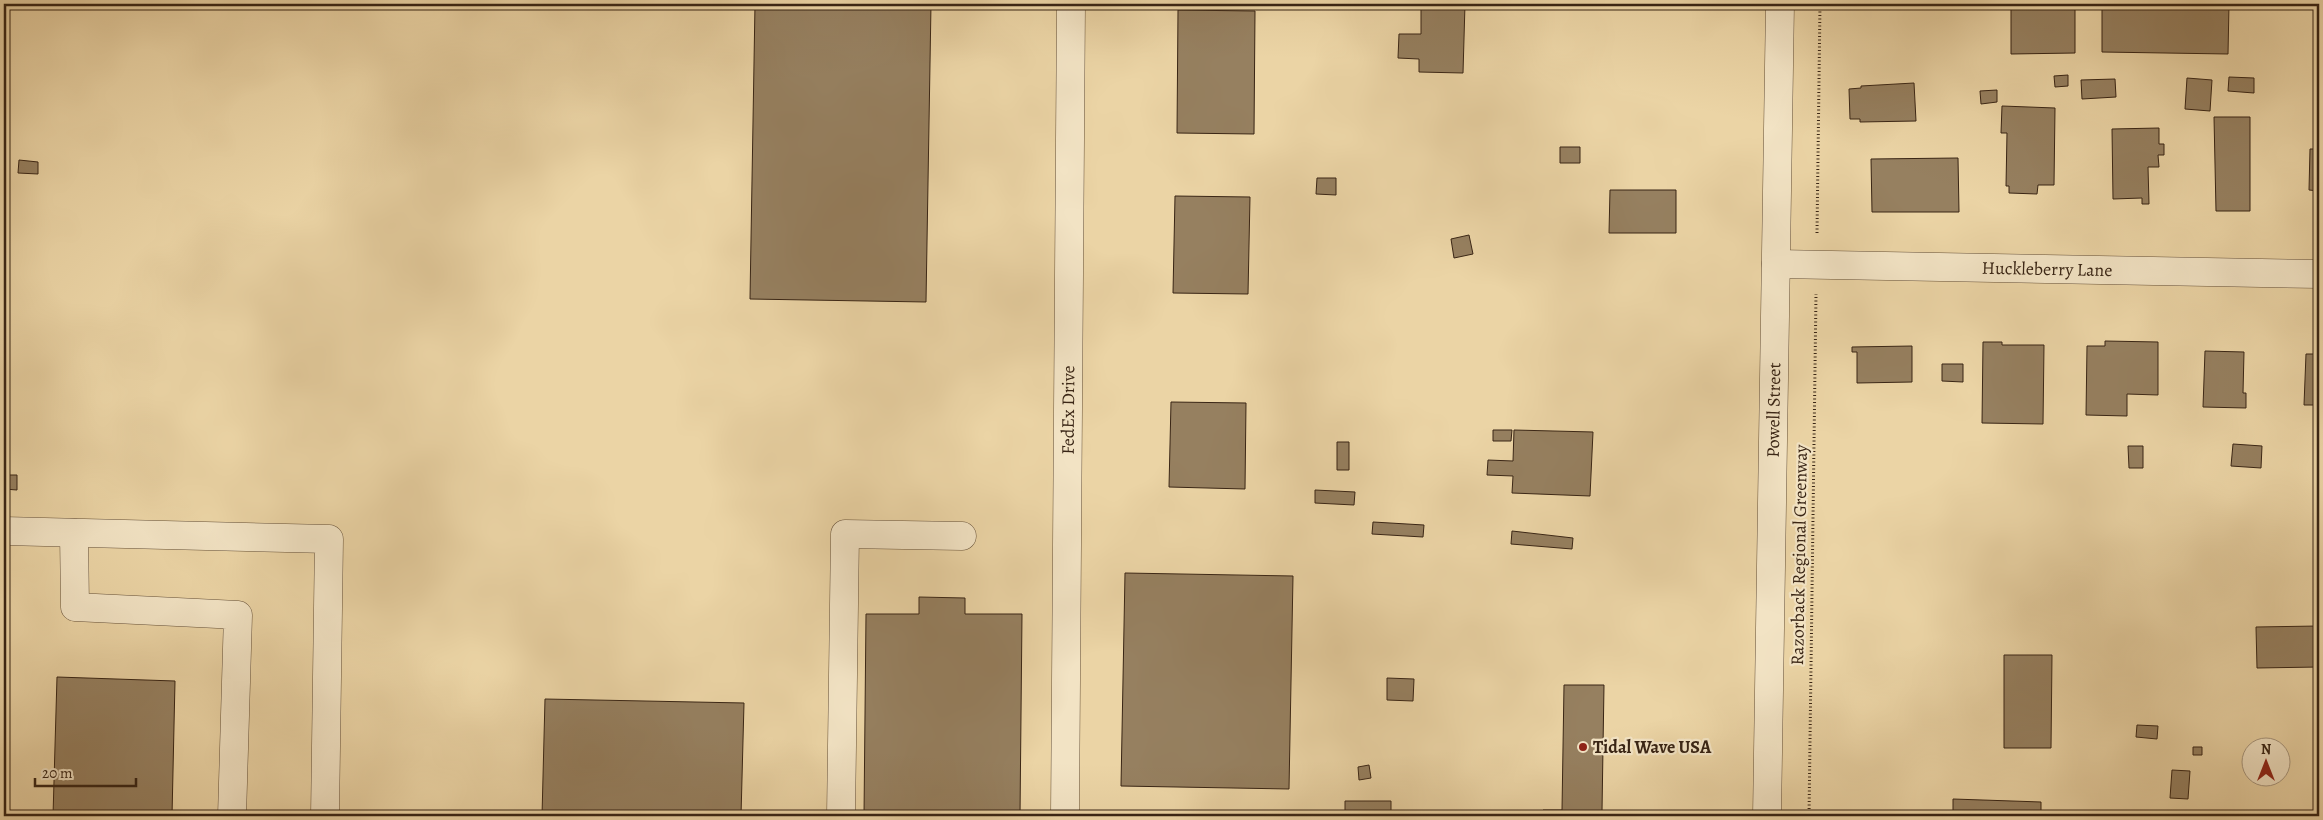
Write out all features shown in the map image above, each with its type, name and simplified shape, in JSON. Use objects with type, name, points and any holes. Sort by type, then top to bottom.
[{"type":"street","name":"FedEx Drive","points":[[1065,816],[1071,4]]},
{"type":"street","name":"Powell Street","points":[[1767,816],[1780,4]]},
{"type":"street","name":"Huckleberry Lane","points":[[1776,264],[2319,274]]},
{"type":"street","points":[[4,531],[329,539],[325,816]]},
{"type":"street","points":[[74,533],[75,607],[238,615],[232,816]]},
{"type":"street","points":[[841,816],[845,534],[962,536]]},
{"type":"path","points":[[1817,237],[1820,4]]},
{"type":"path","name":"Razorback Regional Greenway","points":[[1810,816],[1816,293]]},
{"type":"building","points":[[755,4],[931,4],[926,302],[750,299]]},
{"type":"building","points":[[1421,4],[1465,4],[1463,73],[1419,72],[1419,59],[1398,58],[1399,34],[1421,34]]},
{"type":"building","points":[[2011,4],[2075,4],[2075,53],[2011,54]]},
{"type":"building","points":[[2102,4],[2229,4],[2228,54],[2102,52]]},
{"type":"building","points":[[1178,10],[1255,11],[1254,134],[1177,133]]},
{"type":"building","points":[[2068,75],[2068,86],[2055,87],[2054,76]]},
{"type":"building","points":[[2229,77],[2254,78],[2254,93],[2228,91]]},
{"type":"building","points":[[2187,78],[2212,80],[2210,111],[2185,109]]},
{"type":"building","points":[[2115,79],[2116,97],[2082,99],[2081,80]]},
{"type":"building","points":[[1914,83],[1916,121],[1860,122],[1860,119],[1850,119],[1849,89],[1861,88],[1861,86]]},
{"type":"building","points":[[1997,90],[1997,102],[1981,104],[1980,91]]},
{"type":"building","points":[[2002,106],[2055,108],[2054,185],[2038,185],[2037,194],[2009,193],[2009,186],[2006,186],[2007,133],[2001,133]]},
{"type":"building","points":[[2214,117],[2250,117],[2250,211],[2216,211]]},
{"type":"building","points":[[2159,128],[2159,144],[2164,144],[2164,155],[2158,155],[2159,167],[2148,167],[2149,204],[2142,204],[2142,198],[2113,199],[2112,129]]},
{"type":"building","points":[[1560,147],[1580,147],[1580,163],[1560,163]]},
{"type":"building","points":[[2310,149],[2319,149],[2319,191],[2309,190]]},
{"type":"building","points":[[1958,158],[1959,212],[1872,212],[1871,159]]},
{"type":"building","points":[[19,160],[38,162],[38,174],[18,173]]},
{"type":"building","points":[[1317,178],[1336,178],[1336,195],[1316,194]]},
{"type":"building","points":[[1610,190],[1676,190],[1676,233],[1609,233]]},
{"type":"building","points":[[1175,196],[1250,197],[1248,294],[1173,293]]},
{"type":"building","points":[[1469,235],[1473,254],[1454,258],[1451,239]]},
{"type":"building","points":[[2105,341],[2158,342],[2158,395],[2127,394],[2127,416],[2086,415],[2087,346],[2105,346]]},
{"type":"building","points":[[1983,342],[2002,342],[2002,345],[2044,345],[2043,424],[1982,423]]},
{"type":"building","points":[[1912,346],[1912,382],[1857,383],[1857,352],[1852,352],[1852,347]]},
{"type":"building","points":[[2205,351],[2244,352],[2243,393],[2246,393],[2246,408],[2203,407]]},
{"type":"building","points":[[2306,354],[2319,354],[2319,405],[2304,405]]},
{"type":"building","points":[[1942,364],[1963,364],[1963,382],[1942,381]]},
{"type":"building","points":[[1171,402],[1246,403],[1245,489],[1169,487]]},
{"type":"building","points":[[1493,430],[1512,430],[1511,441],[1493,441]]},
{"type":"building","points":[[1514,430],[1593,432],[1590,496],[1512,493],[1513,476],[1487,475],[1488,460],[1513,461]]},
{"type":"building","points":[[1337,442],[1349,442],[1349,470],[1337,470]]},
{"type":"building","points":[[2233,444],[2262,446],[2261,468],[2231,466]]},
{"type":"building","points":[[2128,446],[2143,446],[2143,468],[2129,468]]},
{"type":"building","points":[[4,475],[17,475],[17,490],[4,489]]},
{"type":"building","points":[[1315,490],[1355,492],[1354,505],[1315,503]]},
{"type":"building","points":[[1373,522],[1424,525],[1423,537],[1372,534]]},
{"type":"building","points":[[1512,531],[1573,538],[1572,549],[1511,544]]},
{"type":"building","points":[[1125,573],[1293,576],[1289,789],[1121,786]]},
{"type":"building","points":[[919,597],[965,598],[965,614],[1022,614],[1020,816],[864,816],[866,614],[919,614]]},
{"type":"building","points":[[2318,626],[2319,667],[2257,668],[2256,627]]},
{"type":"building","points":[[2004,655],[2052,655],[2051,748],[2004,748]]},
{"type":"building","points":[[57,677],[175,681],[172,816],[53,816]]},
{"type":"building","points":[[1387,678],[1414,679],[1413,701],[1387,700]]},
{"type":"building","name":"Tidal Wave USA","points":[[1564,685],[1604,685],[1602,811],[1615,811],[1615,816],[1543,816],[1543,810],[1562,810]]},
{"type":"building","points":[[545,699],[744,703],[741,816],[542,816]]},
{"type":"building","points":[[2137,725],[2158,726],[2157,739],[2136,737]]},
{"type":"building","points":[[2193,747],[2202,747],[2202,755],[2193,755]]},
{"type":"building","points":[[1369,765],[1371,778],[1359,780],[1358,767]]},
{"type":"building","points":[[2172,770],[2190,771],[2188,799],[2170,798]]},
{"type":"building","points":[[1953,799],[2041,802],[2041,816],[1953,816]]},
{"type":"building","points":[[1345,801],[1391,801],[1391,816],[1345,816]]},
{"type":"place","name":"Tidal Wave USA","points":[[1583,747]]}]
